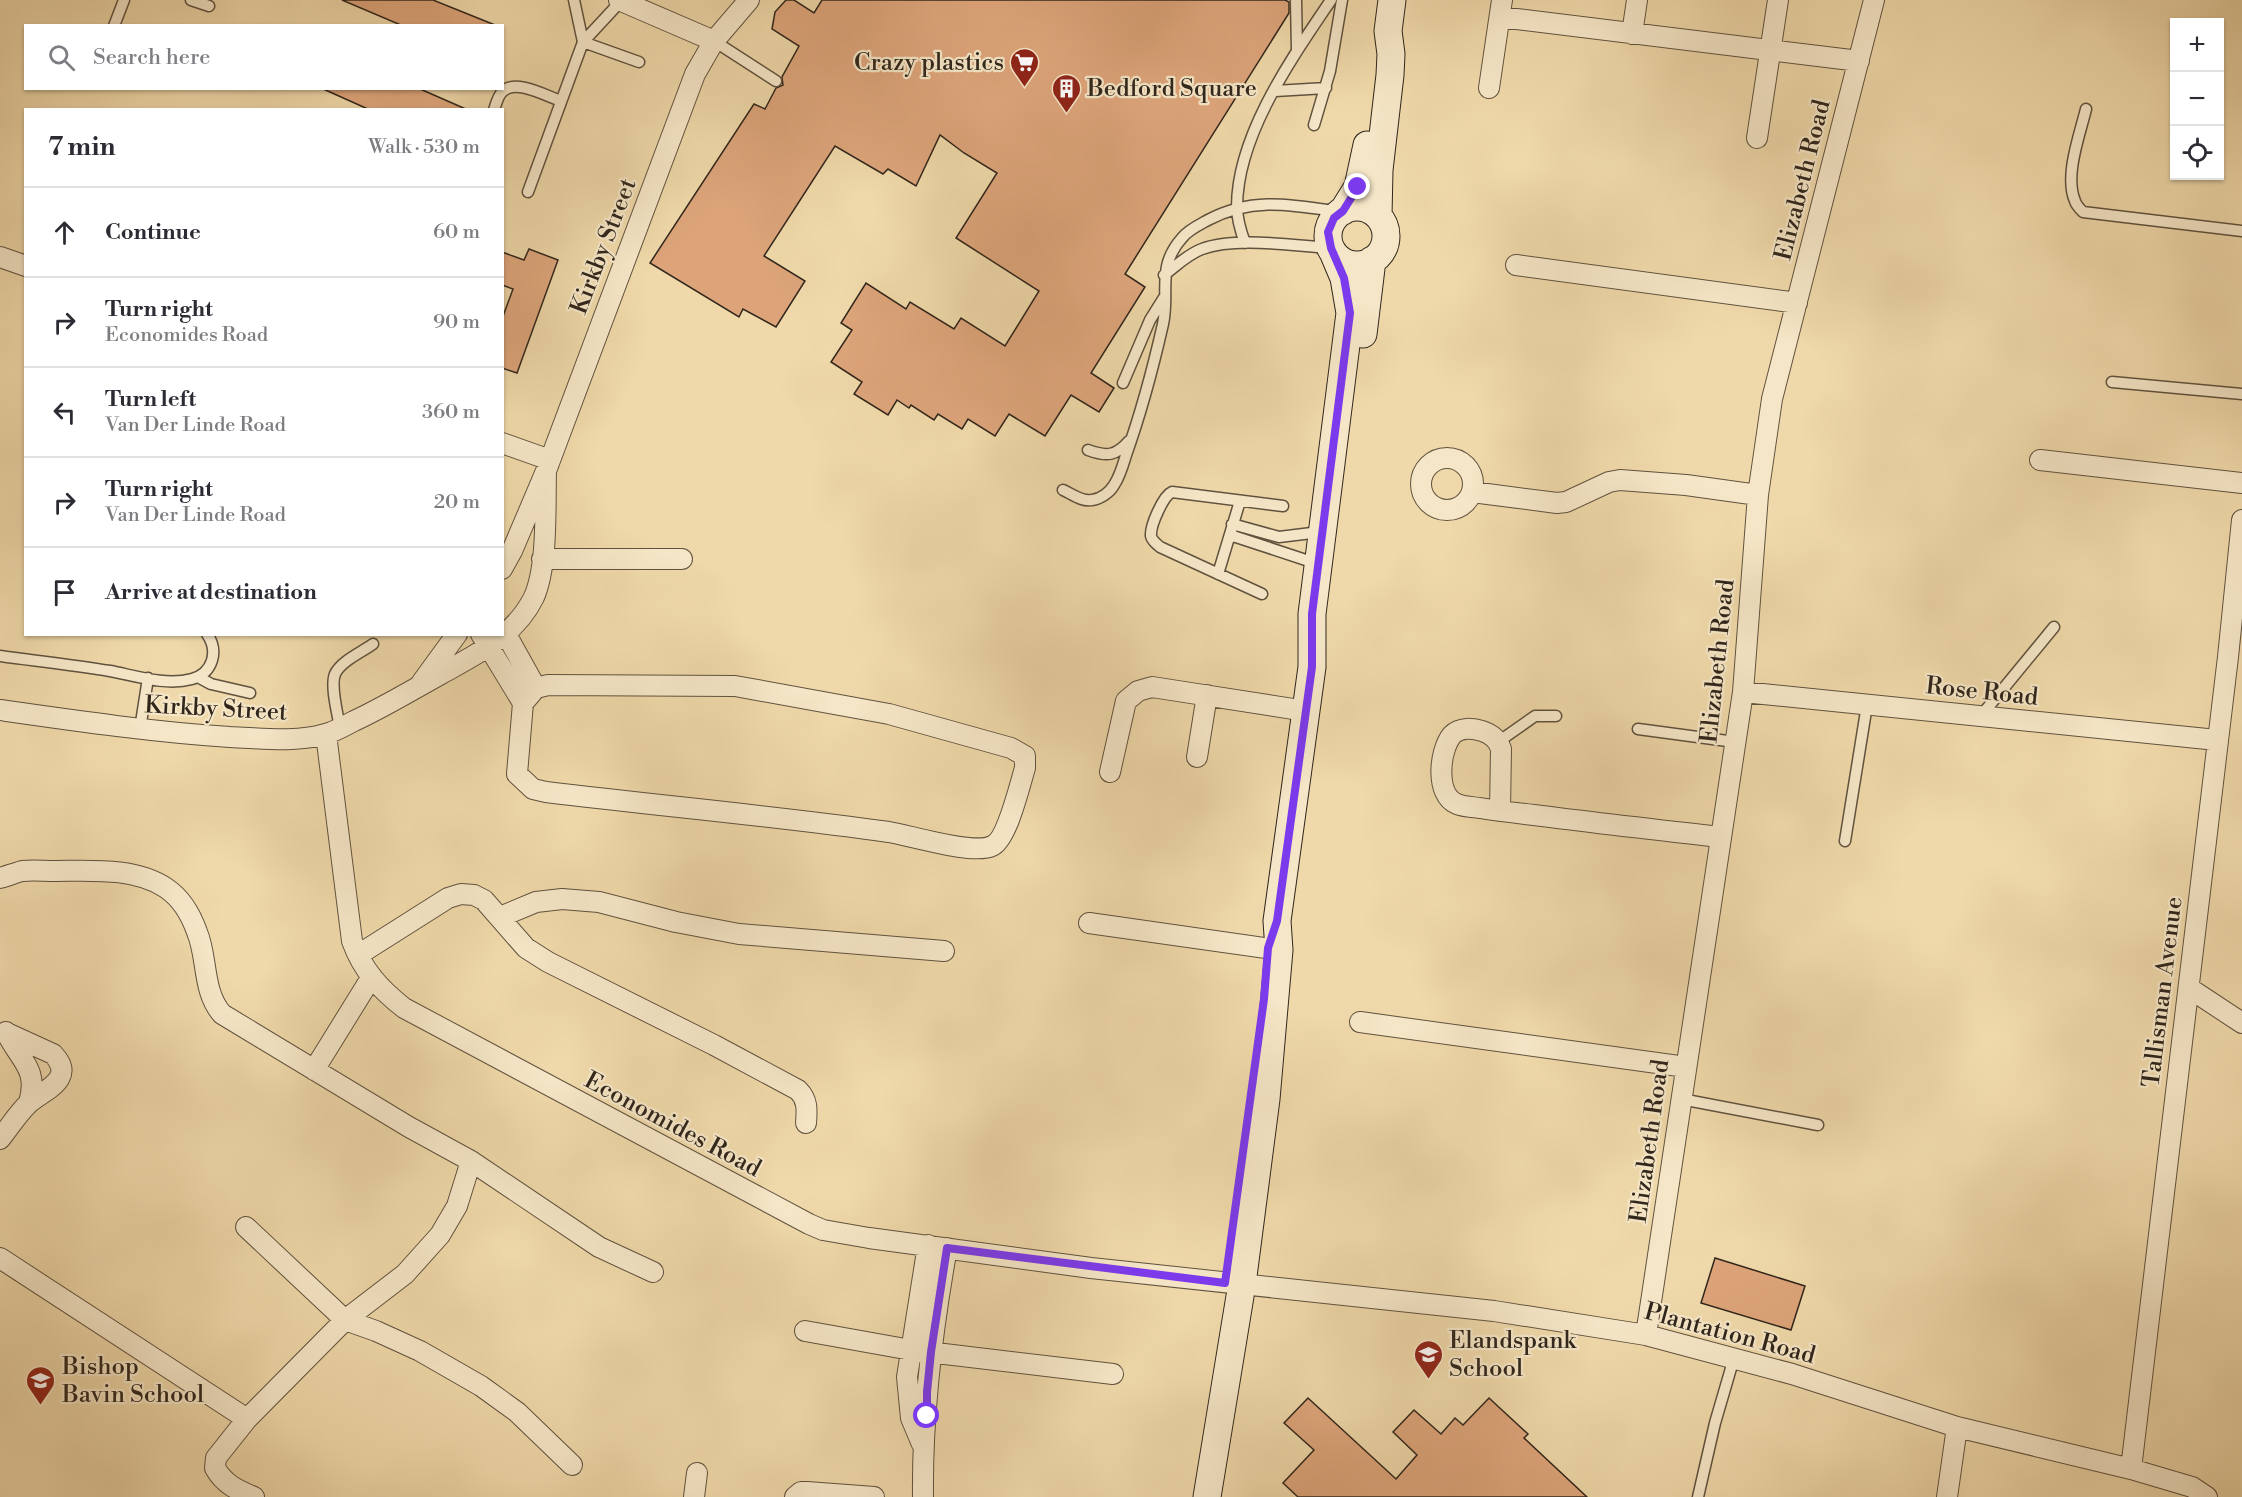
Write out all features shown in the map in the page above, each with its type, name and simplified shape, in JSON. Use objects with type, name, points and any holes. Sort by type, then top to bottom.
[{"type":"main road","points":[[1207,1497],[1234,1283],[1264,999],[1312,667],[1312,614],[1350,313],[1344,278],[1332,250],[1328,232],[1330,225],[1358,187],[1365,159],[1375,74],[1388,31],[1392,0]]},
{"type":"main road","points":[[1378,216],[1379,170],[1390,75],[1391,54],[1388,31]]},
{"type":"main road","points":[[1332,250],[1339,258],[1355,265],[1372,260],[1379,255],[1385,239],[1383,223],[1370,210],[1352,207],[1342,211]]},
{"type":"main road","points":[[1312,667],[1328,617],[1372,260]]},
{"type":"main road","points":[[1195,1497],[1234,1283]]},
{"type":"street","name":"Kirkby Street","points":[[504,566],[512,552],[548,465],[695,74],[714,41],[749,0]]},
{"type":"street","points":[[1632,34],[1637,0]]},
{"type":"street","points":[[1757,138],[1778,0]]},
{"type":"street","name":"Elizabeth Road","points":[[1646,1335],[1743,692],[1758,495],[1772,399],[1874,0]]},
{"type":"street","points":[[620,1],[714,41]]},
{"type":"street","points":[[1489,88],[1501,8],[1632,34],[1859,61]]},
{"type":"street","points":[[0,257],[24,265]]},
{"type":"street","points":[[1516,265],[1797,303]]},
{"type":"street","points":[[504,444],[548,465]]},
{"type":"street","points":[[2040,460],[2242,483]]},
{"type":"street","name":"Kirkby Street","points":[[506,634],[521,618],[538,584],[548,465]]},
{"type":"street","points":[[1473,492],[1557,503],[1566,502],[1609,482],[1630,480],[1758,495]]},
{"type":"street","name":"Tallisman Avenue","points":[[2131,1469],[2217,740],[2235,652],[2242,520]]},
{"type":"street","points":[[512,552],[542,556],[682,559]]},
{"type":"street","points":[[506,634],[536,688]]},
{"type":"street","name":"Kirkby Street","points":[[419,687],[456,636]]},
{"type":"street","name":"Kirkby Street","points":[[0,710],[140,729],[261,738],[305,738],[333,731],[419,687],[485,640]]},
{"type":"street","points":[[485,640],[523,703],[517,774],[533,789],[838,825],[968,848],[994,846],[1002,836],[1025,768],[1024,756],[1011,748],[889,714],[735,686],[548,685],[536,688],[523,703]]},
{"type":"street","points":[[1110,772],[1126,700],[1138,691],[1152,687],[1306,711]]},
{"type":"street","name":"Rose Road","points":[[1743,692],[2217,740]]},
{"type":"street","points":[[1197,757],[1207,695]]},
{"type":"street","points":[[1500,811],[1501,749],[1498,742],[1487,733],[1475,729],[1457,732],[1452,736],[1446,750],[1441,773],[1446,796],[1458,805],[1500,811],[1720,837]]},
{"type":"street","name":"Economides Road","points":[[333,731],[349,925],[358,955],[371,978],[404,1008],[800,1220],[823,1230],[947,1248],[1234,1283]]},
{"type":"street","points":[[0,878],[23,871],[86,871],[130,875],[150,880],[166,888],[179,900],[198,933],[208,985],[217,1008],[222,1014],[314,1071],[471,1161],[599,1247],[652,1272]]},
{"type":"street","points":[[358,955],[448,898],[461,894],[474,895],[484,900],[526,948],[548,962],[798,1090],[805,1096],[806,1124]]},
{"type":"street","points":[[500,917],[536,902],[572,900],[599,902],[676,922],[739,934],[944,951]]},
{"type":"street","points":[[1089,923],[1273,949]]},
{"type":"street","points":[[314,1071],[371,978]]},
{"type":"street","points":[[2188,988],[2242,1023]]},
{"type":"street","points":[[1360,1022],[1686,1067]]},
{"type":"street","points":[[3,1029],[31,1071],[33,1090],[29,1103]]},
{"type":"street","points":[[0,1139],[29,1103],[51,1088],[60,1078],[61,1072],[58,1060],[53,1054],[3,1029]]},
{"type":"street","points":[[254,1497],[236,1490],[220,1478],[214,1468],[216,1458],[247,1419],[345,1320],[405,1274],[440,1235],[457,1206],[471,1161]]},
{"type":"street","points":[[246,1227],[345,1320],[420,1351],[481,1386],[517,1412],[572,1465]]},
{"type":"street","points":[[922,1444],[911,1418],[907,1377],[927,1245]]},
{"type":"street","points":[[923,1497],[922,1444],[927,1416],[927,1392],[947,1248]]},
{"type":"street","points":[[0,1258],[247,1419]]},
{"type":"street","name":"Plantation Road","points":[[1234,1283],[1494,1311],[1646,1335],[1734,1358],[1957,1427],[2192,1486],[2207,1497]]},
{"type":"street","points":[[805,1331],[911,1350],[1113,1374]]},
{"type":"street","points":[[1947,1497],[1957,1427]]},
{"type":"street","points":[[694,1497],[697,1473]]},
{"type":"street","points":[[795,1497],[801,1492],[807,1492],[874,1497]]},
{"type":"lane","points":[[115,24],[124,0]]},
{"type":"lane","points":[[191,0],[209,6]]},
{"type":"lane","points":[[574,0],[583,42]]},
{"type":"lane","points":[[1296,0],[1298,50]]},
{"type":"lane","points":[[1245,243],[1237,208],[1240,171],[1248,143],[1298,50],[1331,0]]},
{"type":"lane","points":[[1314,125],[1326,88],[1342,0]]},
{"type":"lane","points":[[528,192],[583,42],[620,1]]},
{"type":"lane","points":[[714,41],[776,81]]},
{"type":"lane","points":[[583,42],[639,62]]},
{"type":"lane","points":[[495,108],[500,93],[508,87],[520,87],[561,101]]},
{"type":"lane","points":[[1275,91],[1326,88]]},
{"type":"lane","points":[[2086,109],[2074,156],[2072,188],[2075,203],[2084,212],[2242,231]]},
{"type":"lane","points":[[1063,490],[1083,500],[1091,501],[1108,492],[1118,477],[1133,436],[1163,322],[1166,296],[1164,275],[1171,252],[1183,236],[1218,214],[1248,205],[1274,203],[1342,211]]},
{"type":"lane","points":[[1164,275],[1201,250],[1219,244],[1245,243],[1332,250]]},
{"type":"lane","points":[[1123,383],[1150,320],[1166,296]]},
{"type":"lane","points":[[2112,382],[2242,394]]},
{"type":"lane","points":[[1088,450],[1107,454],[1117,452],[1133,436]]},
{"type":"lane","points":[[1262,594],[1160,547],[1150,533],[1162,501],[1172,492],[1283,506]]},
{"type":"lane","points":[[1218,574],[1240,501]]},
{"type":"lane","points":[[1231,530],[1279,537],[1323,532]]},
{"type":"lane","points":[[1231,530],[1319,564]]},
{"type":"lane","points":[[1980,717],[2054,627]]},
{"type":"lane","points":[[198,677],[214,656],[213,643],[208,636]]},
{"type":"lane","points":[[333,731],[335,674],[341,666],[373,644]]},
{"type":"lane","points":[[0,656],[148,678],[172,680],[198,677],[211,684],[250,693]]},
{"type":"lane","points":[[140,729],[148,678]]},
{"type":"lane","points":[[1845,841],[1867,705]]},
{"type":"lane","points":[[1498,742],[1534,716],[1556,716]]},
{"type":"lane","points":[[1638,729],[1735,742]]},
{"type":"lane","points":[[1681,1099],[1818,1125]]},
{"type":"lane","points":[[1698,1497],[1715,1424],[1734,1358]]},
{"type":"building","points":[[342,0],[433,0],[493,24],[398,24]]},
{"type":"building","points":[[786,0],[794,0],[814,13],[822,0],[1285,0],[1289,2],[1289,13],[1125,274],[1145,287],[1091,373],[1114,388],[1099,412],[1071,395],[1045,436],[1009,414],[995,436],[968,419],[962,429],[938,414],[934,420],[911,405],[909,408],[897,400],[888,415],[854,394],[862,382],[831,362],[852,330],[841,323],[866,283],[906,309],[910,302],[954,329],[961,318],[1005,346],[1039,291],[956,238],[997,173],[940,135],[916,186],[888,169],[883,174],[835,146],[764,256],[805,281],[776,327],[743,309],[739,317],[650,263],[754,104],[765,109],[776,88],[783,85],[782,77],[799,46],[772,29],[775,12]]},
{"type":"building","points":[[325,90],[423,90],[463,108],[366,108]]},
{"type":"building","points":[[529,249],[558,260],[517,373],[504,369],[504,314],[513,289],[504,286],[504,253],[524,260]]},
{"type":"building","points":[[1715,1258],[1805,1286],[1791,1330],[1701,1303]]},
{"type":"building","points":[[1308,1398],[1396,1479],[1417,1455],[1393,1432],[1414,1410],[1441,1434],[1455,1418],[1463,1425],[1489,1398],[1528,1434],[1524,1438],[1587,1497],[1298,1497],[1283,1483],[1314,1450],[1284,1423]]},
{"type":"place","name":"Crazy plastics","points":[[1025,88]]},
{"type":"place","name":"Bedford Square","points":[[1066,114]]},
{"type":"place","name":"Elandspank School","points":[[1428,1380]]},
{"type":"place","name":"Bishop Bavin School","points":[[41,1406]]},
{"type":"route","points":[[927,1416],[931,1352],[947,1248],[1091,1268],[1225,1283],[1264,999],[1268,948],[1277,921],[1312,667],[1312,614],[1350,313],[1344,278],[1331,248],[1328,232],[1334,218],[1343,211],[1358,187]]}]
